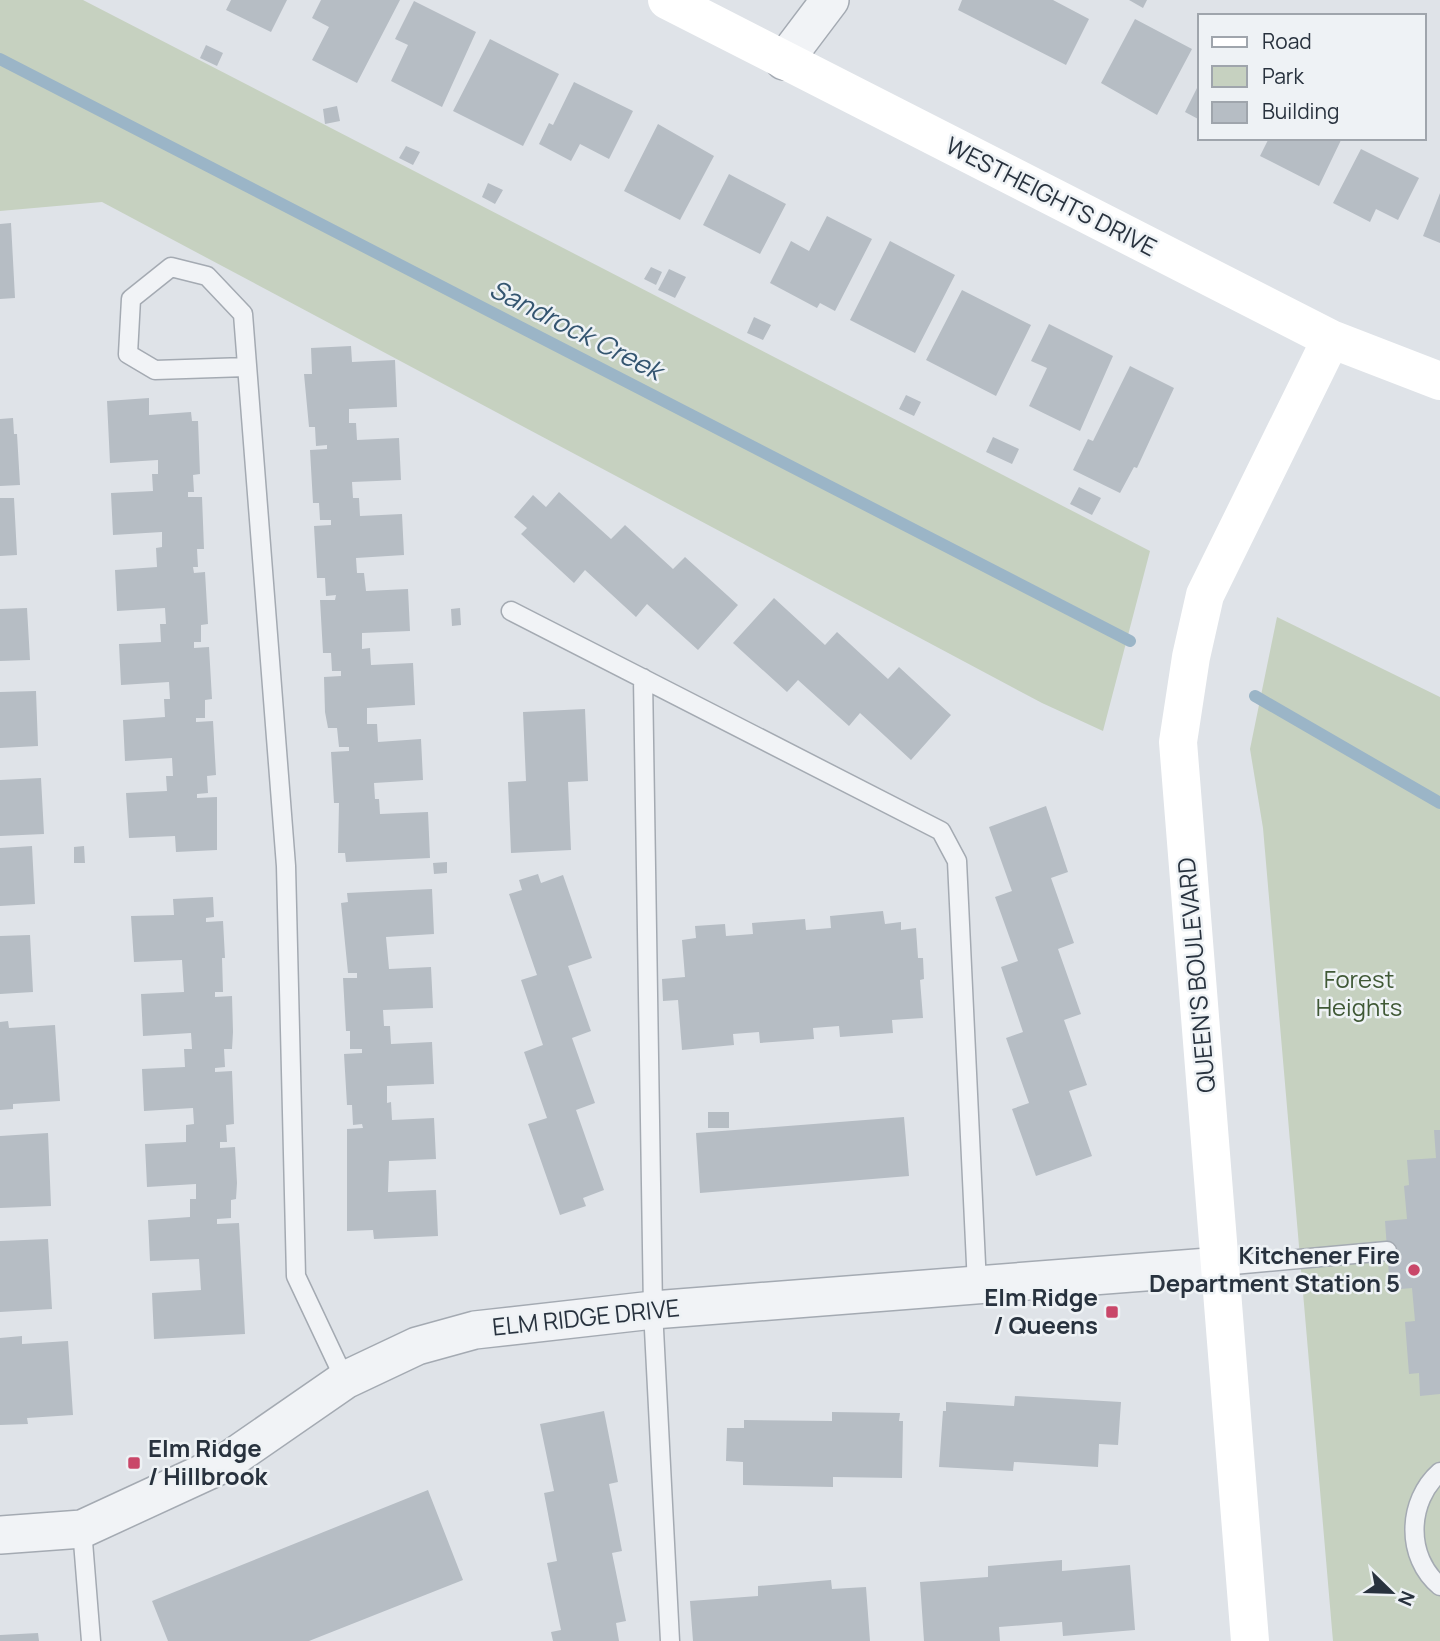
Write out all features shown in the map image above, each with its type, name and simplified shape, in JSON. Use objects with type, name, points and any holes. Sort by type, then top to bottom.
[{"type":"street","name":"WESTHEIGHTS DRIVE","points":[[667,0],[1331,339],[1440,381]]},
{"type":"street","points":[[784,61],[830,0]]},
{"type":"street","name":"QUEEN'S BOULEVARD","points":[[1250,1641],[1178,742],[1191,657],[1205,595],[1331,339]]},
{"type":"street","name":"ELM RIDGE DRIVE","points":[[0,1535],[82,1530],[225,1463],[345,1380],[417,1346],[475,1330],[653,1310],[1222,1266]]},
{"type":"lane","points":[[246,367],[155,370],[146,365],[128,354],[131,299],[171,267],[207,276],[243,314],[286,866],[296,1276],[345,1380]]},
{"type":"lane","points":[[512,611],[941,831],[957,860],[978,1285]]},
{"type":"lane","points":[[643,678],[653,1310],[670,1641]]},
{"type":"lane","points":[[1222,1266],[1387,1251]]},
{"type":"lane","points":[[1440,1472],[1430,1481],[1417,1504],[1413,1534],[1420,1559],[1440,1586]]},
{"type":"lane","points":[[82,1530],[91,1641]]},
{"type":"green space","points":[[0,0],[83,0],[1150,551],[1103,731],[1042,703],[102,202],[0,211]]},
{"type":"green space","name":"Forest Heights","points":[[1277,617],[1440,697],[1440,1641],[1333,1641],[1263,828],[1250,749]]},
{"type":"building","points":[[231,0],[287,0],[271,32],[226,10]]},
{"type":"building","points":[[321,0],[400,0],[357,83],[312,60],[329,27],[312,18]]},
{"type":"building","points":[[962,0],[1053,0],[1089,19],[1066,65],[958,10]]},
{"type":"building","points":[[1129,0],[1147,0],[1143,8]]},
{"type":"building","points":[[414,1],[476,32],[442,107],[391,81],[408,45],[395,39]]},
{"type":"building","points":[[1135,19],[1192,49],[1157,115],[1101,83]]},
{"type":"building","points":[[490,39],[559,74],[523,146],[453,111]]},
{"type":"building","points":[[206,45],[223,53],[217,66],[200,58]]},
{"type":"building","points":[[574,82],[633,111],[609,159],[580,144],[571,161],[539,144],[549,123],[553,125]]},
{"type":"building","points":[[1198,86],[1198,119],[1185,112]]},
{"type":"building","points":[[337,106],[340,121],[325,124],[323,109]]},
{"type":"building","points":[[658,124],[714,156],[680,220],[624,191]]},
{"type":"building","points":[[1268,140],[1341,140],[1319,186],[1260,156]]},
{"type":"building","points":[[406,146],[420,152],[413,165],[399,158]]},
{"type":"building","points":[[1361,149],[1419,178],[1398,220],[1376,209],[1370,222],[1333,203]]},
{"type":"building","points":[[729,174],[786,204],[760,254],[703,225]]},
{"type":"building","points":[[488,183],[503,190],[495,204],[482,197]]},
{"type":"building","points":[[1440,193],[1440,243],[1423,236]]},
{"type":"building","points":[[827,216],[872,239],[835,311],[820,303],[817,308],[770,283],[791,241],[809,251]]},
{"type":"building","points":[[11,223],[15,298],[0,299],[0,224]]},
{"type":"building","points":[[890,241],[955,275],[915,353],[850,320]]},
{"type":"building","points":[[651,267],[662,272],[656,285],[644,279]]},
{"type":"building","points":[[669,269],[686,277],[675,298],[658,290]]},
{"type":"building","points":[[962,290],[1031,325],[996,396],[926,360]]},
{"type":"building","points":[[754,317],[771,325],[763,340],[747,333]]},
{"type":"building","points":[[1049,324],[1113,356],[1080,431],[1029,406],[1047,368],[1031,361]]},
{"type":"building","points":[[351,346],[352,362],[395,360],[397,407],[349,409],[349,423],[356,423],[357,440],[399,438],[401,480],[352,482],[353,498],[359,498],[360,516],[402,514],[404,555],[356,558],[357,573],[364,573],[366,591],[408,589],[410,631],[362,633],[362,649],[370,648],[371,665],[413,663],[415,705],[367,708],[367,724],[377,724],[378,742],[421,739],[423,780],[374,783],[375,799],[379,799],[380,814],[428,812],[430,858],[346,862],[345,853],[338,853],[339,803],[334,803],[331,752],[349,751],[349,747],[339,747],[337,728],[328,728],[325,712],[324,677],[341,676],[341,671],[332,671],[331,653],[323,653],[320,600],[335,600],[336,595],[326,596],[325,578],[317,578],[314,526],[331,525],[331,520],[320,520],[319,503],[313,503],[310,450],[327,449],[327,445],[316,446],[315,427],[309,427],[304,374],[312,374],[311,348]]},
{"type":"building","points":[[1130,366],[1174,388],[1137,468],[1134,467],[1120,493],[1073,470],[1088,439],[1093,441]]},
{"type":"building","points":[[906,395],[921,402],[914,416],[899,409]]},
{"type":"building","points":[[149,398],[149,415],[191,412],[192,421],[198,421],[200,474],[193,475],[194,492],[188,492],[188,497],[202,497],[204,549],[197,549],[198,567],[193,567],[194,573],[205,572],[208,624],[201,625],[201,642],[194,642],[194,648],[209,647],[212,699],[205,700],[205,718],[196,718],[196,722],[213,721],[216,775],[207,776],[208,793],[197,794],[197,798],[217,797],[217,850],[176,852],[175,836],[129,838],[126,793],[167,791],[166,776],[173,776],[172,758],[125,761],[123,720],[165,717],[164,699],[170,699],[169,682],[121,685],[119,644],[161,642],[160,624],[166,624],[165,608],[117,611],[115,570],[157,567],[156,548],[162,547],[162,532],[113,535],[111,493],[153,491],[152,474],[158,474],[158,460],[110,463],[107,401]]},
{"type":"building","points":[[13,418],[14,434],[17,434],[20,485],[0,486],[0,419]]},
{"type":"building","points":[[993,437],[1019,449],[1012,464],[986,452]]},
{"type":"building","points":[[1079,487],[1101,498],[1092,515],[1070,504]]},
{"type":"building","points":[[559,492],[611,539],[625,525],[673,569],[685,557],[738,605],[698,650],[647,604],[636,617],[585,570],[574,583],[521,534],[527,528],[514,517],[533,495],[546,507]]},
{"type":"building","points":[[0,498],[14,498],[17,555],[0,556]]},
{"type":"building","points":[[774,598],[825,645],[837,632],[888,679],[899,667],[951,715],[911,760],[860,713],[849,726],[798,680],[787,692],[733,643]]},
{"type":"building","points":[[27,608],[30,660],[0,661],[0,609]]},
{"type":"building","points":[[460,608],[461,625],[452,626],[451,609]]},
{"type":"building","points":[[36,691],[38,746],[0,748],[0,692]]},
{"type":"building","points":[[585,709],[588,781],[568,782],[571,850],[511,853],[508,782],[526,781],[523,712]]},
{"type":"building","points":[[41,778],[44,834],[0,836],[0,780]]},
{"type":"building","points":[[1046,806],[1068,872],[1051,878],[1074,943],[1058,949],[1081,1014],[1064,1020],[1087,1085],[1069,1091],[1092,1156],[1036,1176],[1012,1109],[1029,1103],[1006,1038],[1023,1032],[1001,967],[1018,961],[995,897],[1012,891],[989,827]]},
{"type":"building","points":[[32,846],[35,904],[0,906],[0,848]]},
{"type":"building","points":[[84,846],[85,863],[74,863],[74,847]]},
{"type":"building","points":[[447,862],[447,873],[434,874],[433,863]]},
{"type":"building","points":[[538,874],[541,883],[563,875],[592,958],[568,966],[591,1031],[572,1038],[595,1103],[576,1110],[604,1190],[583,1198],[586,1206],[560,1215],[528,1124],[547,1118],[524,1052],[543,1045],[521,980],[537,975],[509,894],[522,890],[519,880]]},
{"type":"building","points":[[432,889],[434,934],[386,937],[389,969],[431,967],[433,1008],[383,1010],[384,1026],[390,1026],[391,1044],[432,1042],[434,1084],[387,1086],[387,1103],[391,1102],[392,1120],[434,1118],[436,1159],[389,1161],[388,1192],[436,1190],[438,1236],[374,1239],[373,1230],[347,1231],[347,1129],[363,1128],[362,1124],[353,1125],[352,1105],[347,1105],[344,1054],[362,1053],[362,1049],[350,1049],[350,1031],[346,1031],[343,978],[357,978],[357,973],[348,973],[341,903],[348,902],[347,893]]},
{"type":"building","points":[[213,897],[214,917],[206,918],[206,922],[223,921],[225,958],[222,958],[223,992],[215,992],[215,997],[232,996],[232,1049],[224,1049],[225,1067],[215,1068],[215,1072],[232,1071],[234,1124],[226,1125],[227,1142],[220,1142],[220,1148],[235,1147],[237,1183],[236,1199],[231,1200],[231,1218],[217,1219],[217,1224],[239,1223],[245,1334],[154,1339],[152,1293],[201,1290],[199,1259],[150,1261],[148,1220],[190,1217],[190,1199],[196,1199],[196,1184],[147,1187],[145,1144],[186,1142],[186,1125],[194,1124],[193,1108],[144,1111],[142,1069],[185,1067],[184,1049],[192,1049],[191,1033],[143,1036],[141,994],[184,992],[182,960],[134,962],[131,916],[174,915],[173,899]]},
{"type":"building","points":[[883,911],[885,924],[901,922],[901,930],[916,928],[918,958],[923,958],[924,979],[920,980],[923,1018],[892,1020],[893,1033],[840,1037],[839,1026],[813,1028],[814,1039],[760,1043],[759,1032],[733,1034],[734,1045],[682,1050],[678,1000],[663,1001],[662,979],[685,977],[682,940],[696,938],[695,926],[725,924],[726,936],[753,934],[752,923],[805,919],[806,930],[831,928],[830,916]]},
{"type":"building","points":[[30,935],[33,992],[0,994],[0,936]]},
{"type":"building","points":[[8,1021],[9,1028],[55,1025],[60,1101],[13,1104],[13,1109],[0,1110],[0,1022]]},
{"type":"building","points":[[708,1112],[729,1112],[729,1128],[708,1128]]},
{"type":"building","points":[[904,1117],[909,1176],[700,1193],[696,1133]]},
{"type":"building","name":"Kitchener Fire Department Station 5","points":[[1434,1130],[1440,1130],[1440,1394],[1420,1396],[1419,1373],[1409,1374],[1405,1322],[1415,1321],[1412,1288],[1390,1290],[1385,1221],[1407,1219],[1404,1186],[1409,1185],[1407,1160],[1436,1158]]},
{"type":"building","points":[[48,1133],[51,1206],[0,1208],[0,1136]]},
{"type":"building","points":[[48,1239],[52,1309],[0,1312],[0,1241]]},
{"type":"building","points":[[22,1336],[22,1344],[68,1341],[73,1415],[27,1418],[28,1424],[0,1425],[0,1338]]},
{"type":"building","points":[[1015,1396],[1121,1402],[1118,1445],[1099,1444],[1098,1467],[1014,1462],[1013,1471],[939,1467],[946,1402],[1014,1406]]},
{"type":"building","points":[[604,1411],[618,1482],[609,1484],[622,1551],[612,1553],[626,1621],[616,1623],[619,1641],[553,1641],[551,1632],[561,1630],[547,1563],[557,1561],[544,1493],[554,1491],[540,1424]]},
{"type":"building","points":[[832,1412],[900,1413],[899,1421],[903,1421],[902,1478],[833,1477],[833,1487],[743,1485],[743,1462],[726,1461],[727,1428],[744,1428],[744,1420],[832,1421]]},
{"type":"building","points":[[428,1490],[463,1580],[309,1641],[168,1641],[152,1601]]},
{"type":"building","points":[[1062,1560],[1062,1571],[1130,1565],[1135,1630],[1063,1636],[1062,1622],[999,1627],[1000,1641],[924,1641],[920,1582],[988,1577],[988,1566]]},
{"type":"building","points":[[831,1580],[832,1589],[866,1587],[870,1641],[693,1641],[690,1601],[758,1596],[758,1586]]},
{"type":"building","points":[[38,1633],[39,1641],[0,1641],[0,1635]]},
{"type":"waterway","name":"Sandrock Creek","points":[[0,59],[1130,641]]},
{"type":"waterway","name":"Sandrock Creek","points":[[1255,696],[1440,803]]},
{"type":"place","name":"Kitchener Fire Department Station 5","points":[[1414,1270]]},
{"type":"place","name":"Elm Ridge / Queens","points":[[1112,1312]]},
{"type":"place","name":"Elm Ridge / Hillbrook","points":[[134,1463]]}]
